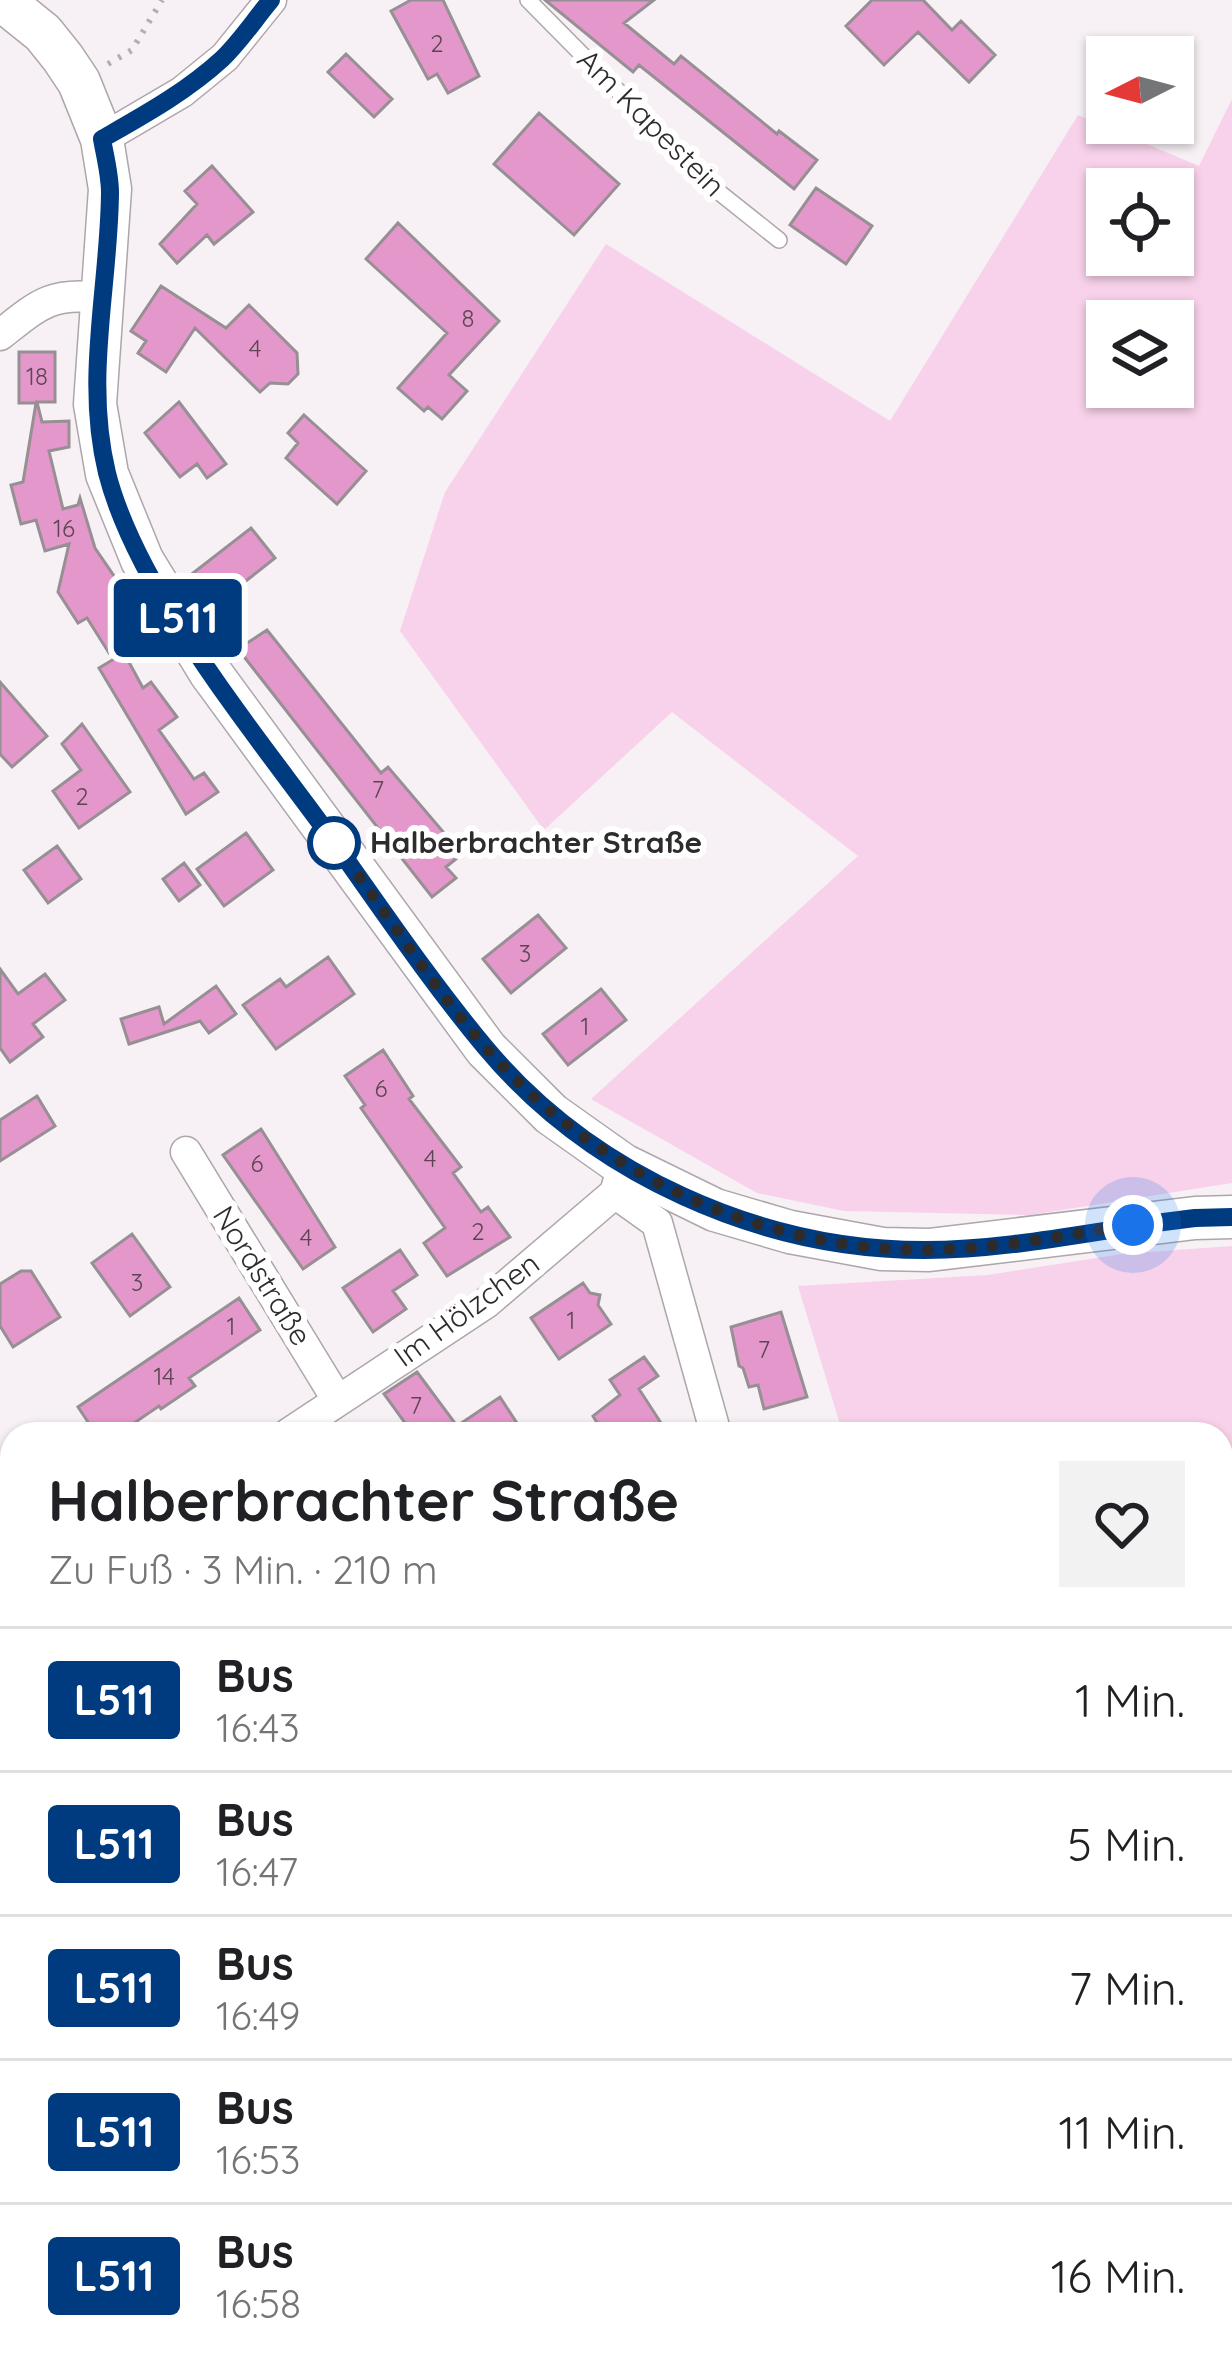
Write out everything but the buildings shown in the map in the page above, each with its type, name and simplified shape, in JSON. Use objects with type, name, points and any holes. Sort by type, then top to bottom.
[{"type":"main road","points":[[2,0],[43,33],[79,82],[102,139],[110,190],[95,404],[107,474],[142,560],[199,654],[486,1048],[551,1114],[619,1179],[813,1238],[882,1249],[975,1246],[1232,1217]]},
{"type":"street","points":[[102,139],[182,92],[225,56],[271,0]]},
{"type":"street","points":[[0,335],[32,310],[68,294],[100,298]]},
{"type":"street","name":"Nordstraße","points":[[186,1152],[338,1401]]},
{"type":"street","points":[[619,1179],[657,1223],[713,1422]]},
{"type":"street","name":"Im Hölzchen","points":[[306,1422],[486,1303],[619,1179]]},
{"type":"lane","name":"Am Kapestein","points":[[528,0],[715,189],[778,240]]},
{"type":"path","points":[[79,82],[132,50],[162,0]]},
{"type":"shaded area","points":[[1232,99],[1232,1183],[1030,1215],[844,1211],[757,1193],[591,1099],[858,856],[672,712],[544,830],[400,631],[445,492],[606,244],[890,421],[1078,115],[1086,118],[1086,144],[1147,144],[1199,166]]},
{"type":"shaded area","points":[[1232,1246],[1232,1422],[839,1422],[798,1286],[988,1275],[1122,1254]]},
{"type":"bus line","name":"L511","points":[[271,0],[204,74],[102,139],[110,190],[95,404],[107,474],[142,560],[210,672],[486,1048],[551,1114],[623,1165],[716,1210],[836,1243],[929,1250],[1232,1217]]},
{"type":"place","name":"Halberbrachter Straße","points":[[334,843]]},
{"type":"route","points":[[334,843],[486,1048],[551,1114],[623,1165],[670,1190],[716,1210],[790,1232],[882,1249],[975,1246],[1133,1225]]}]
